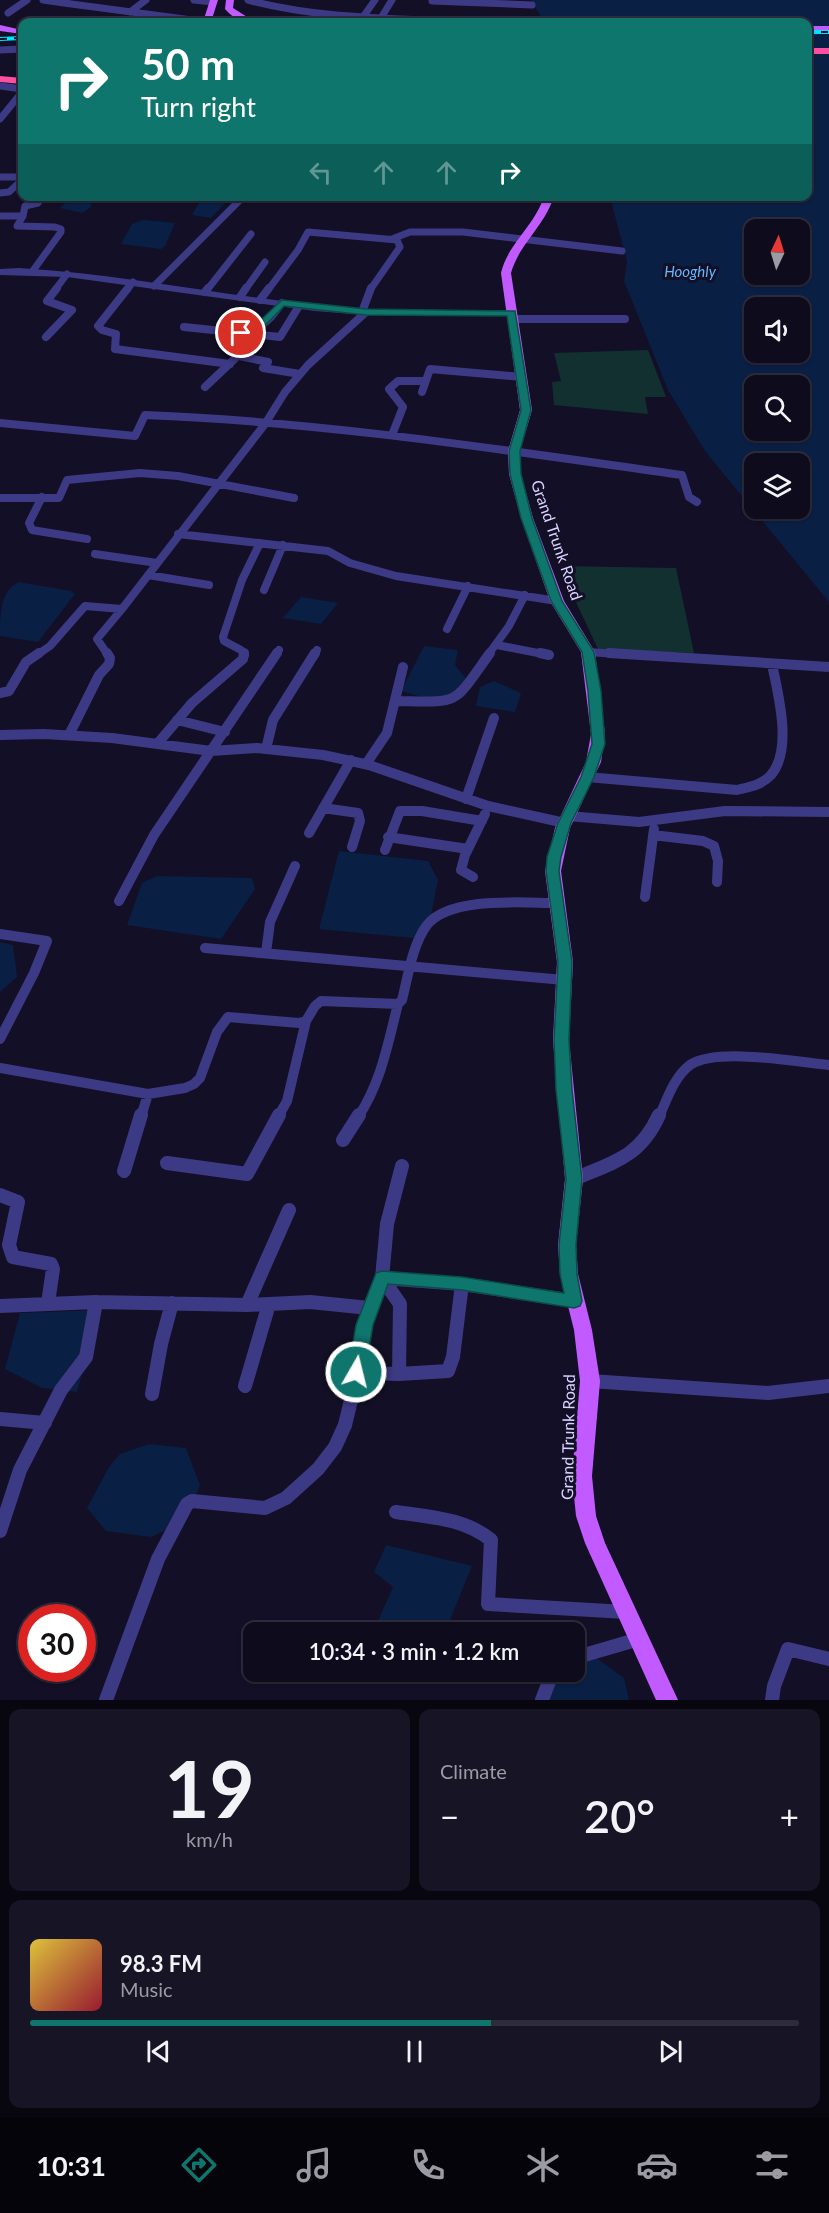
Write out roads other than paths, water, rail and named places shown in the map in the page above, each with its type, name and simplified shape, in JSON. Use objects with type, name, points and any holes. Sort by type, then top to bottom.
[{"type":"highway","points":[[812,51],[829,51]]},
{"type":"highway","points":[[812,58],[829,57]]},
{"type":"highway","points":[[0,73],[18,75]]},
{"type":"highway","points":[[0,79],[18,81]]},
{"type":"main road","points":[[230,0],[230,9],[233,14],[242,18]]},
{"type":"main road","points":[[208,18],[213,1]]},
{"type":"main road","points":[[0,26],[18,25]]},
{"type":"main road","points":[[0,26],[18,31]]},
{"type":"main road","points":[[812,29],[829,29]]},
{"type":"main road","points":[[812,37],[829,37]]},
{"type":"main road","name":"Grand Trunk Road","points":[[548,201],[543,216],[523,240],[507,265],[506,282],[526,410],[514,451],[515,474],[520,496],[556,601],[588,652],[595,691],[599,744],[587,777],[566,819],[552,871],[564,953],[562,1050],[574,1179],[567,1245],[569,1274],[582,1330],[590,1382],[582,1476],[585,1516],[667,1700]]},
{"type":"street","points":[[8,13],[27,0]]},
{"type":"street","points":[[43,0],[65,1],[176,18]]},
{"type":"street","points":[[130,12],[146,0]]},
{"type":"street","points":[[194,0],[213,1]]},
{"type":"street","points":[[248,0],[277,8],[381,18],[392,0]]},
{"type":"street","points":[[277,8],[286,0]]},
{"type":"street","points":[[363,17],[375,0]]},
{"type":"street","points":[[424,18],[432,1],[532,4]]},
{"type":"street","points":[[0,50],[18,49]]},
{"type":"street","points":[[0,87],[18,89]]},
{"type":"street","points":[[0,119],[18,95]]},
{"type":"street","points":[[0,177],[18,179]]},
{"type":"street","points":[[0,193],[9,192],[18,183]]},
{"type":"street","points":[[32,272],[61,229],[17,226],[23,216],[25,206],[39,201]]},
{"type":"street","points":[[154,286],[239,201]]},
{"type":"street","points":[[0,216],[23,216]]},
{"type":"street","points":[[69,735],[99,675],[110,664],[110,658],[97,639],[219,485],[265,424],[285,392],[300,374],[364,312],[369,291],[400,247],[399,241],[308,232],[298,250],[260,300]]},
{"type":"street","points":[[392,239],[410,232],[453,232],[622,251]]},
{"type":"street","points":[[205,292],[251,234]]},
{"type":"street","points":[[240,297],[265,262]]},
{"type":"street","points":[[0,272],[67,274],[299,306],[364,312],[625,319]]},
{"type":"street","points":[[46,337],[72,310],[47,301],[67,274]]},
{"type":"street","points":[[133,282],[98,326],[102,330],[116,334],[115,349],[230,364]]},
{"type":"street","points":[[205,387],[239,356],[282,303]]},
{"type":"street","points":[[184,327],[282,336],[299,306]]},
{"type":"street","points":[[239,356],[268,362],[263,368],[300,374]]},
{"type":"street","points":[[422,392],[429,370],[522,377]]},
{"type":"street","points":[[392,435],[403,407],[389,389],[398,381],[425,381]]},
{"type":"street","points":[[0,423],[135,436],[145,415],[225,418],[265,424],[344,429],[682,475],[689,497],[697,502]]},
{"type":"street","points":[[0,498],[59,498],[67,480],[140,473],[178,476],[294,498]]},
{"type":"street","points":[[42,497],[29,523],[32,530],[87,539]]},
{"type":"street","points":[[178,534],[334,553],[350,563],[396,576],[556,601]]},
{"type":"street","points":[[158,743],[192,703],[243,659],[245,655],[241,650],[224,641],[222,637],[242,579],[260,543]]},
{"type":"street","points":[[264,590],[283,545]]},
{"type":"street","points":[[95,554],[157,563]]},
{"type":"street","points":[[148,575],[209,585]]},
{"type":"street","points":[[447,628],[468,586]]},
{"type":"street","points":[[396,701],[446,701],[465,691],[518,612],[525,595]]},
{"type":"street","points":[[0,693],[9,691],[27,662],[50,646],[85,606],[122,609]]},
{"type":"street","points":[[497,645],[549,655]]},
{"type":"street","points":[[120,901],[154,835],[279,650]]},
{"type":"street","points":[[266,749],[271,721],[289,693],[303,679],[317,650]]},
{"type":"street","points":[[588,652],[829,668]]},
{"type":"street","points":[[587,777],[737,790],[757,787],[773,773],[783,729],[772,664]]},
{"type":"street","points":[[366,764],[387,733],[403,667]]},
{"type":"street","points":[[466,799],[494,718]]},
{"type":"street","points":[[177,720],[225,732]]},
{"type":"street","points":[[0,735],[69,735],[158,743],[211,751],[266,749],[351,760],[488,806],[566,819],[613,822],[656,820],[725,811],[829,812]]},
{"type":"street","points":[[309,833],[351,760]]},
{"type":"street","points":[[473,877],[461,870],[488,806]]},
{"type":"street","points":[[323,808],[358,813],[360,821],[352,847]]},
{"type":"street","points":[[385,850],[388,837],[400,811],[422,811],[482,821]]},
{"type":"street","points":[[645,897],[656,820]]},
{"type":"street","points":[[653,835],[703,841],[714,846],[718,861],[717,882]]},
{"type":"street","points":[[388,837],[468,849]]},
{"type":"street","points":[[266,953],[270,922],[295,866]]},
{"type":"street","points":[[343,1140],[365,1107],[385,1055],[398,1004],[402,1000],[427,925],[440,913],[460,908],[496,904],[556,903]]},
{"type":"street","points":[[0,934],[46,941],[34,973],[0,1039]]},
{"type":"street","points":[[205,948],[564,980]]},
{"type":"street","points":[[167,1163],[247,1174],[287,1101],[306,1021],[315,1006],[321,1001],[398,1004]]},
{"type":"street","points":[[0,1068],[148,1094],[193,1085],[200,1077],[222,1021],[228,1017],[306,1021]]},
{"type":"street","points":[[574,1179],[632,1153],[645,1141],[685,1069],[702,1060],[730,1058],[829,1065]]},
{"type":"street","points":[[124,1171],[148,1094]]},
{"type":"street","points":[[106,1700],[158,1559],[188,1504],[192,1501],[201,1501],[267,1507],[276,1504],[297,1489],[320,1466],[337,1443],[347,1417],[359,1347],[369,1308],[382,1278],[387,1224],[402,1166]]},
{"type":"street","points":[[0,1195],[18,1202],[9,1245],[13,1257],[51,1264],[53,1269],[48,1304]]},
{"type":"street","points":[[247,1305],[289,1210]]},
{"type":"street","points":[[382,1278],[462,1284],[574,1301]]},
{"type":"street","points":[[382,1278],[400,1304],[399,1374]]},
{"type":"street","points":[[356,1372],[399,1374],[448,1371],[453,1357],[462,1284]]},
{"type":"street","points":[[0,1306],[96,1302],[247,1305],[310,1302],[369,1308]]},
{"type":"street","points":[[0,1531],[20,1470],[61,1390],[86,1357],[96,1302]]},
{"type":"street","points":[[153,1394],[161,1344],[172,1304]]},
{"type":"street","points":[[246,1386],[268,1304]]},
{"type":"street","points":[[590,1382],[768,1394],[829,1386]]},
{"type":"street","points":[[0,1419],[45,1423]]},
{"type":"street","points":[[396,1512],[471,1525],[492,1540],[488,1604],[626,1612]]},
{"type":"street","points":[[585,1655],[639,1639]]},
{"type":"street","points":[[772,1700],[774,1686],[788,1649],[829,1659]]},
{"type":"street","points":[[542,1700],[549,1682]]},
{"type":"water","name":"Hooghly","points":[[531,0],[829,0],[829,602],[761,519],[810,519],[810,453],[744,453],[744,498],[705,451],[668,390],[624,281],[627,261],[611,201],[812,201],[812,18],[542,18]]},
{"type":"water","points":[[67,201],[92,201],[91,207],[82,213],[60,208]]},
{"type":"water","points":[[203,201],[227,201],[211,218],[192,215],[198,204]]},
{"type":"water","points":[[143,220],[175,223],[165,246],[161,249],[121,244],[132,224]]},
{"type":"water","points":[[19,582],[71,591],[75,594],[38,642],[0,636],[2,604],[8,591]]},
{"type":"water","points":[[301,597],[338,603],[321,624],[283,618]]},
{"type":"water","points":[[424,646],[458,650],[455,665],[468,681],[465,697],[444,703],[401,691]]},
{"type":"water","points":[[494,681],[521,693],[515,712],[476,706],[480,687]]},
{"type":"water","points":[[339,851],[428,861],[438,880],[428,930],[413,938],[319,929]]},
{"type":"water","points":[[157,876],[252,878],[255,889],[221,939],[127,925],[142,883]]},
{"type":"water","points":[[0,942],[13,945],[17,977],[0,992]]},
{"type":"water","points":[[100,1310],[77,1392],[42,1388],[5,1369],[20,1313]]},
{"type":"water","points":[[149,1444],[186,1448],[200,1485],[186,1521],[151,1537],[106,1531],[87,1508],[109,1467],[120,1454]]},
{"type":"water","points":[[386,1545],[472,1566],[449,1622],[377,1622],[393,1587],[374,1572]]},
{"type":"water","points":[[585,1652],[588,1652],[624,1678],[629,1700],[548,1700],[553,1682],[585,1682]]},
{"type":"railway","points":[[812,32],[829,32]]},
{"type":"railway","points":[[0,39],[18,38]]}]
